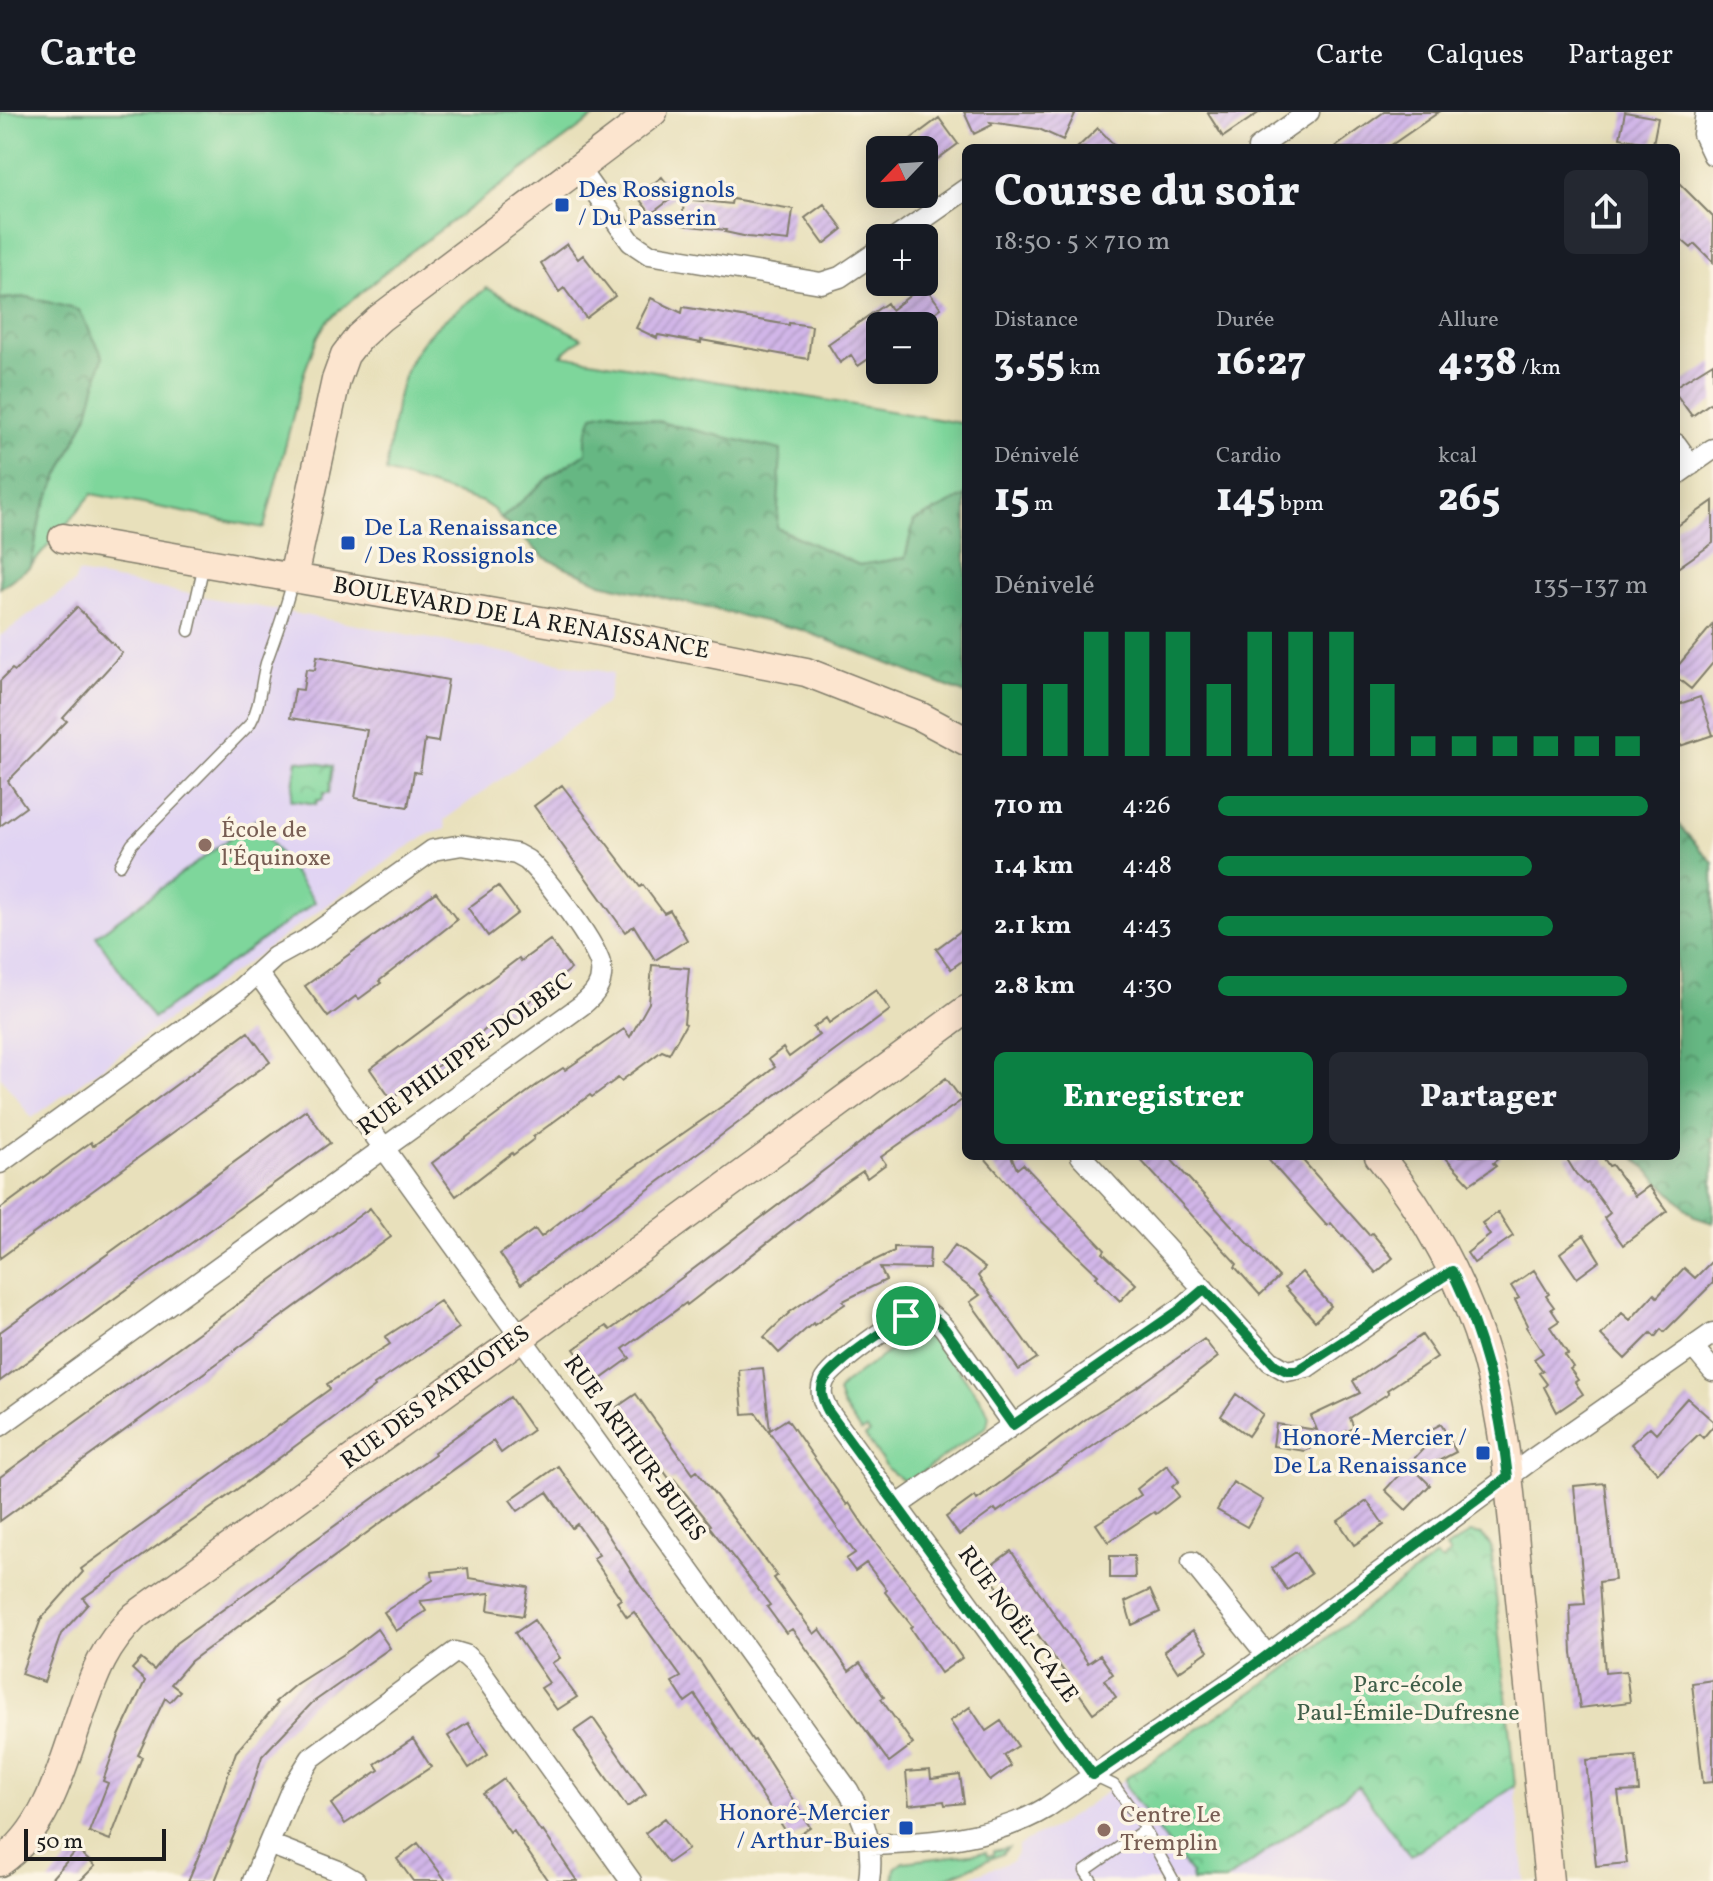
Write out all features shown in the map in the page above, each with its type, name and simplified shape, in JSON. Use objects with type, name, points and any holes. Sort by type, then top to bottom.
[{"type":"street","points":[[293,577],[333,392],[345,355],[380,318],[653,112]]},
{"type":"street","points":[[1706,112],[1703,134],[1713,155]]},
{"type":"street","points":[[1263,144],[1305,113]]},
{"type":"street","points":[[578,168],[631,242],[655,257],[815,283],[840,277],[866,259]]},
{"type":"street","points":[[916,224],[962,192]]},
{"type":"street","points":[[1683,470],[1713,449]]},
{"type":"street","name":"BOULEVARD DE LA RENAISSANCE","points":[[63,538],[593,630],[806,672],[921,717],[962,739]]},
{"type":"street","name":"RUE PHILIPPE-DOLBEC","points":[[0,1163],[258,974],[275,957],[306,940],[440,847],[455,845],[509,853],[527,860],[590,941],[602,969],[600,983],[593,995],[0,1426]]},
{"type":"street","name":"RUE ARTHUR-BUIES","points":[[258,974],[848,1790],[861,1816],[870,1845]]},
{"type":"street","name":"RUE DES PATRIOTES","points":[[0,1862],[17,1849],[35,1825],[66,1758],[101,1662],[112,1643],[135,1616],[962,1020]]},
{"type":"street","points":[[1085,1160],[1270,1361],[1283,1370],[1292,1372],[1307,1367],[1415,1292],[1452,1271]]},
{"type":"street","points":[[1382,1160],[1416,1205],[1452,1271],[1486,1357],[1499,1413],[1549,1881]]},
{"type":"street","points":[[898,1505],[1178,1311],[1204,1289]]},
{"type":"street","name":"RUE NOËL-CAZE","points":[[1013,1425],[938,1321],[919,1313],[899,1320],[833,1370],[825,1379],[821,1391],[828,1411],[1093,1775]]},
{"type":"street","points":[[869,1881],[870,1845],[941,1839],[1007,1827],[1046,1808],[1267,1655],[1508,1477],[1713,1333]]},
{"type":"street","points":[[1693,1347],[1713,1371]]},
{"type":"street","points":[[1192,1562],[1267,1655]]},
{"type":"street","points":[[253,1881],[292,1788],[306,1764],[316,1753],[444,1658],[459,1652],[476,1665],[631,1881]]},
{"type":"street","points":[[269,1844],[336,1870],[355,1881]]},
{"type":"lane","points":[[189,631],[204,562]]},
{"type":"lane","points":[[120,865],[132,844],[250,724],[256,713],[267,663],[284,617],[293,577]]},
{"type":"lane","points":[[1093,1775],[1114,1785],[1145,1829],[1174,1881]]},
{"type":"lane","points":[[1092,1881],[1085,1871],[1145,1829]]},
{"type":"shaded area","name":"École de l'Équinoxe","points":[[78,573],[613,673],[607,702],[444,820],[446,829],[429,834],[403,850],[32,1118],[0,1076],[0,636],[74,583]]},
{"type":"shaded area","name":"Centre Le Tremplin","points":[[1125,1779],[1191,1874],[1192,1881],[958,1881],[1012,1861],[1018,1853],[1018,1845],[1056,1827]]},
{"type":"shaded area","points":[[1358,1785],[1410,1856],[1515,1786],[1525,1881],[1225,1881]]},
{"type":"green space","points":[[0,112],[601,112],[405,256],[327,321],[304,373],[264,528],[92,494],[31,566],[41,513],[88,414],[28,297],[0,299]]},
{"type":"green space","points":[[487,288],[582,338],[561,355],[962,423],[962,498],[914,521],[905,558],[859,565],[777,528],[663,422],[612,411],[586,436],[586,453],[551,476],[501,519],[482,502],[386,472],[397,403],[407,369],[424,340],[454,312]]},
{"type":"green space","points":[[28,297],[79,310],[103,356],[88,414],[41,513],[31,566],[0,588],[0,299]]},
{"type":"green space","points":[[612,411],[781,450],[777,528],[859,565],[905,558],[914,521],[962,498],[962,692],[802,630],[601,583],[545,558],[501,519],[551,476],[586,453],[586,436],[593,415]]},
{"type":"green space","points":[[297,760],[333,766],[329,793],[324,793],[322,800],[317,800],[316,804],[291,800]]},
{"type":"green space","points":[[255,820],[315,902],[153,1018],[96,936]]},
{"type":"green space","points":[[1680,826],[1713,863],[1713,1137],[1709,1139],[1713,1143],[1713,1223],[1695,1217],[1637,1160],[1680,1160]]},
{"type":"green space","points":[[917,1331],[928,1332],[938,1341],[989,1416],[987,1426],[917,1476],[904,1481],[888,1469],[865,1436],[870,1433],[866,1429],[861,1432],[842,1405],[838,1393],[844,1384]]},
{"type":"green space","name":"Parc-école Paul-Émile-Dufresne","points":[[1470,1533],[1482,1535],[1491,1546],[1515,1786],[1410,1856],[1358,1786],[1225,1881],[1192,1881],[1191,1874],[1126,1787],[1125,1779],[1281,1672],[1436,1556],[1441,1561],[1450,1554],[1446,1549]]},
{"type":"green space","points":[[1008,1848],[1002,1854],[938,1881],[893,1881],[895,1868],[903,1862],[986,1852],[987,1856],[993,1855],[993,1851]]},
{"type":"building","points":[[964,112],[1076,112],[1063,140],[1039,129],[990,122],[992,125],[974,134]]},
{"type":"building","points":[[1207,112],[1260,112],[1223,137]]},
{"type":"building","points":[[1384,112],[1439,112],[1393,144],[1340,144]]},
{"type":"building","points":[[1625,112],[1658,118],[1653,144],[1620,138]]},
{"type":"building","points":[[939,118],[958,144],[938,159],[938,136],[915,136]]},
{"type":"building","points":[[1098,128],[1113,144],[1081,144]]},
{"type":"building","points":[[662,177],[676,195],[651,214],[637,196]]},
{"type":"building","points":[[1680,184],[1713,217],[1713,262],[1695,244],[1691,248],[1680,238]]},
{"type":"building","points":[[684,199],[731,204],[732,199],[793,209],[789,241],[682,225]]},
{"type":"building","points":[[824,204],[843,229],[824,244],[805,218]]},
{"type":"building","points":[[567,244],[578,259],[583,255],[615,296],[586,318],[564,288],[559,292],[541,263]]},
{"type":"building","points":[[909,296],[932,296],[941,308],[936,312],[874,312],[887,303],[891,310]]},
{"type":"building","points":[[651,298],[682,313],[683,307],[812,326],[808,359],[701,340],[701,343],[658,335],[657,338],[636,328]]},
{"type":"building","points":[[866,318],[866,361],[858,366],[851,355],[840,363],[828,344]]},
{"type":"building","points":[[1713,363],[1713,401],[1692,416],[1680,400],[1680,384]]},
{"type":"building","points":[[1713,501],[1713,543],[1680,566],[1680,524]]},
{"type":"building","points":[[77,607],[122,653],[63,718],[67,721],[8,781],[26,807],[0,826],[0,681],[12,669],[15,671]]},
{"type":"building","points":[[1713,624],[1713,663],[1691,689],[1680,680],[1680,663]]},
{"type":"building","points":[[317,656],[448,680],[438,742],[425,740],[420,773],[414,772],[408,807],[355,798],[367,730],[290,718],[295,689],[303,690],[306,669],[315,670]]},
{"type":"building","points":[[1700,697],[1713,735],[1680,746],[1680,704]]},
{"type":"building","points":[[562,785],[640,887],[643,885],[664,913],[670,910],[687,940],[655,960],[634,926],[625,932],[534,806]]},
{"type":"building","points":[[498,886],[518,913],[488,936],[468,908]]},
{"type":"building","points":[[436,892],[457,920],[379,981],[381,983],[359,999],[356,996],[328,1017],[305,986]]},
{"type":"building","points":[[962,930],[962,961],[951,969],[936,949]]},
{"type":"building","points":[[550,940],[571,969],[522,1007],[519,1002],[464,1047],[391,1099],[370,1069],[519,958],[521,961]]},
{"type":"building","points":[[652,965],[689,968],[686,1024],[669,1054],[662,1051],[621,1081],[618,1078],[592,1097],[590,1095],[456,1196],[432,1163],[537,1085],[563,1068],[565,1070],[624,1029],[630,1037],[649,1003]]},
{"type":"building","points":[[876,990],[890,1010],[521,1284],[500,1254],[535,1229],[541,1237],[590,1198],[747,1089],[775,1067],[769,1059],[783,1048],[789,1057],[819,1035],[813,1028],[826,1018],[829,1023]]},
{"type":"building","points":[[248,1032],[270,1062],[0,1258],[0,1209],[91,1142],[93,1146]]},
{"type":"building","points":[[946,1078],[962,1100],[881,1157],[886,1164],[867,1178],[863,1171],[838,1188],[687,1305],[623,1349],[630,1358],[598,1381],[574,1349],[606,1326],[610,1330],[659,1295]]},
{"type":"building","points":[[306,1110],[330,1143],[0,1381],[0,1332]]},
{"type":"building","points":[[987,1160],[1013,1160],[1017,1169],[1023,1164],[1105,1250],[1103,1253],[1136,1284],[1120,1301],[1096,1277],[1098,1275],[1034,1214]]},
{"type":"building","points":[[1141,1160],[1172,1160],[1279,1277],[1260,1295],[1235,1267],[1237,1264]]},
{"type":"building","points":[[1269,1160],[1303,1160],[1393,1258],[1376,1273],[1331,1223],[1327,1226]]},
{"type":"building","points":[[1448,1160],[1496,1160],[1493,1163],[1496,1166],[1470,1184]]},
{"type":"building","points":[[1567,1160],[1605,1160],[1635,1196],[1649,1186],[1667,1211],[1623,1245],[1604,1218],[1610,1213],[1588,1183],[1576,1174]]},
{"type":"building","points":[[370,1208],[391,1237],[0,1521],[0,1477]]},
{"type":"building","points":[[1498,1212],[1513,1236],[1474,1263],[1467,1253],[1490,1235],[1482,1223]]},
{"type":"building","points":[[1584,1235],[1600,1261],[1577,1278],[1560,1253]]},
{"type":"building","points":[[955,1245],[985,1268],[978,1276],[1037,1358],[1019,1370],[970,1302],[980,1295],[940,1265]]},
{"type":"building","points":[[894,1247],[930,1248],[929,1269],[880,1268],[886,1280],[843,1301],[845,1304],[813,1323],[779,1353],[764,1337],[790,1312],[842,1276],[894,1251]]},
{"type":"building","points":[[1713,1260],[1713,1283],[1664,1332],[1661,1329],[1655,1337],[1651,1333],[1625,1359],[1601,1335],[1622,1313],[1630,1320],[1684,1268],[1695,1278]]},
{"type":"building","points":[[1534,1270],[1549,1294],[1546,1296],[1559,1321],[1550,1327],[1568,1354],[1565,1355],[1573,1367],[1570,1369],[1583,1394],[1557,1412],[1544,1387],[1547,1384],[1539,1373],[1543,1371],[1534,1359],[1543,1353],[1526,1327],[1528,1325],[1515,1300],[1519,1298],[1511,1286]]},
{"type":"building","points":[[1302,1272],[1331,1306],[1315,1321],[1285,1287]]},
{"type":"building","points":[[440,1301],[459,1328],[374,1385],[221,1501],[83,1598],[88,1604],[61,1634],[44,1682],[21,1674],[41,1619],[83,1572],[81,1569],[330,1389],[327,1384],[390,1344],[385,1337]]},
{"type":"building","points":[[1422,1335],[1437,1357],[1350,1418],[1354,1428],[1305,1451],[1273,1446],[1276,1424],[1317,1430],[1311,1416],[1360,1393],[1353,1381]]},
{"type":"building","points":[[1204,1339],[1218,1357],[1179,1387],[959,1535],[946,1517],[975,1496],[977,1500],[1086,1419]]},
{"type":"building","points":[[763,1368],[770,1430],[787,1419],[962,1658],[941,1673],[910,1628],[912,1626],[866,1563],[855,1571],[846,1559],[855,1553],[756,1413],[743,1414],[739,1370]]},
{"type":"building","points":[[636,1394],[693,1474],[697,1471],[777,1576],[774,1578],[814,1634],[820,1629],[849,1671],[860,1663],[884,1697],[881,1699],[913,1744],[889,1762],[792,1629],[786,1633],[767,1607],[770,1605],[711,1525],[674,1479],[671,1481],[617,1407]]},
{"type":"building","points":[[1236,1394],[1263,1414],[1248,1436],[1221,1416]]},
{"type":"building","points":[[510,1397],[533,1430],[501,1453],[493,1441],[191,1661],[171,1684],[180,1691],[170,1702],[165,1698],[138,1755],[142,1757],[110,1840],[89,1832],[108,1783],[103,1781],[119,1736],[145,1681],[132,1669],[141,1659],[154,1670],[176,1643]]},
{"type":"building","points":[[1687,1398],[1713,1421],[1713,1426],[1703,1438],[1699,1434],[1658,1473],[1631,1444],[1650,1427],[1656,1433]]},
{"type":"building","points":[[1441,1424],[1456,1452],[1417,1472],[1430,1485],[1406,1510],[1385,1490],[1423,1449],[1417,1437]]},
{"type":"building","points":[[1167,1465],[1179,1481],[1172,1487],[1179,1496],[1156,1514],[1154,1512],[1108,1542],[1096,1524],[1141,1495],[1137,1489]]},
{"type":"building","points":[[558,1466],[640,1585],[701,1663],[755,1740],[810,1827],[791,1839],[695,1695],[685,1702],[672,1682],[681,1677],[634,1612],[627,1617],[617,1602],[621,1599],[593,1558],[599,1555],[577,1524],[572,1528],[547,1492],[518,1511],[510,1500]]},
{"type":"building","points":[[1233,1482],[1263,1500],[1247,1527],[1217,1510]]},
{"type":"building","points":[[1605,1483],[1615,1580],[1599,1582],[1605,1673],[1626,1671],[1630,1702],[1580,1708],[1572,1653],[1570,1605],[1585,1604],[1574,1486]]},
{"type":"building","points":[[1367,1501],[1384,1525],[1354,1545],[1338,1521]]},
{"type":"building","points":[[1011,1551],[1088,1663],[1100,1655],[1113,1674],[1104,1680],[1116,1697],[1093,1713],[1022,1612],[1018,1615],[985,1570]]},
{"type":"building","points":[[1296,1552],[1311,1574],[1287,1590],[1272,1568]]},
{"type":"building","points":[[1110,1556],[1134,1556],[1135,1578],[1110,1578]]},
{"type":"building","points":[[468,1568],[469,1578],[528,1587],[523,1616],[488,1610],[490,1593],[420,1601],[426,1611],[396,1631],[384,1612],[433,1580],[432,1572]]},
{"type":"building","points":[[1150,1590],[1160,1612],[1132,1625],[1125,1602]]},
{"type":"building","points":[[534,1620],[560,1658],[552,1663],[577,1697],[557,1710],[541,1688],[549,1683],[515,1633]]},
{"type":"building","points":[[377,1629],[390,1648],[312,1703],[262,1756],[248,1801],[215,1881],[188,1881],[236,1752],[277,1704],[275,1702],[296,1684]]},
{"type":"building","points":[[1193,1630],[1208,1651],[1178,1672],[1164,1651]]},
{"type":"building","points":[[1713,1680],[1713,1782],[1703,1783],[1692,1683]]},
{"type":"building","points":[[970,1707],[986,1731],[1001,1721],[1018,1746],[1004,1755],[1011,1766],[990,1781],[950,1721]]},
{"type":"building","points":[[593,1718],[646,1794],[627,1807],[574,1731]]},
{"type":"building","points":[[468,1723],[488,1755],[469,1768],[448,1736]]},
{"type":"building","points":[[413,1739],[431,1767],[345,1824],[331,1804],[379,1770],[375,1764]]},
{"type":"building","points":[[1636,1756],[1639,1791],[1618,1792],[1627,1863],[1596,1866],[1586,1760]]},
{"type":"building","points":[[930,1770],[931,1779],[960,1775],[964,1803],[945,1805],[944,1801],[909,1805],[906,1772]]},
{"type":"building","points":[[504,1779],[577,1881],[548,1881],[513,1830],[510,1833],[483,1794]]},
{"type":"building","points":[[665,1818],[688,1849],[668,1863],[645,1833]]},
{"type":"building","points":[[418,1843],[446,1881],[413,1881],[397,1859]]},
{"type":"building","points":[[77,1850],[95,1866],[80,1881],[49,1881]]},
{"type":"place","name":"Des Rossignols / Du Passerin","points":[[562,205]]},
{"type":"place","name":"De La Renaissance / Des Rossignols","points":[[348,543]]},
{"type":"place","name":"École de l'Équinoxe","points":[[205,845]]},
{"type":"place","name":"Honoré-Mercier / De La Renaissance","points":[[1483,1453]]},
{"type":"place","name":"Honoré-Mercier / Arthur-Buies","points":[[906,1828]]},
{"type":"place","name":"Centre Le Tremplin","points":[[1104,1830]]},
{"type":"route","points":[[1452,1271],[1486,1357],[1499,1413],[1508,1477],[1239,1676],[1093,1775],[828,1411],[822,1397],[825,1379],[833,1370],[906,1316],[919,1313],[938,1321],[1013,1425],[1178,1311],[1204,1289],[1270,1361],[1292,1372],[1307,1367],[1415,1292],[1452,1271]]}]
